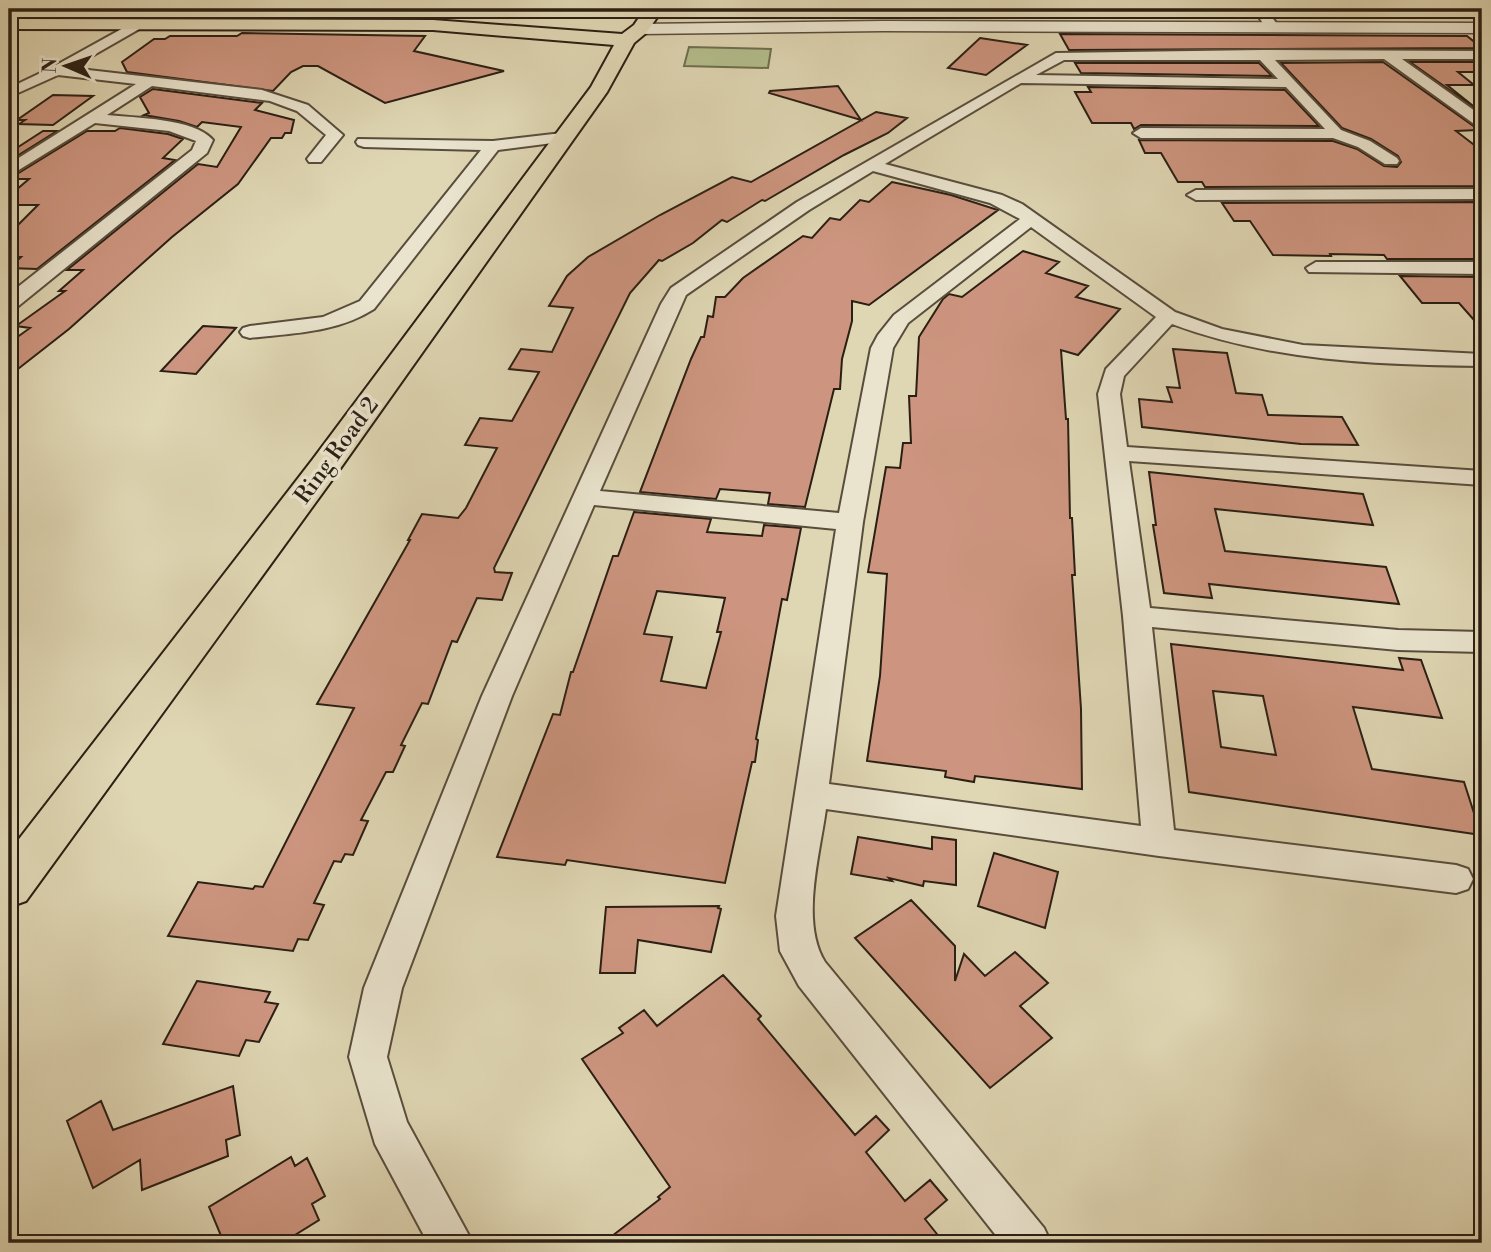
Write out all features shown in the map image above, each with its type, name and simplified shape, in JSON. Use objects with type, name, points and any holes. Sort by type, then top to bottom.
[{"type":"main road","points":[[9,24],[640,26]]},
{"type":"main road","name":"Ring Road 2","points":[[9,887],[325,466],[600,88],[640,26]]},
{"type":"street","points":[[1260,9],[1272,27]]},
{"type":"street","points":[[9,93],[56,71],[136,25]]},
{"type":"street","points":[[640,26],[1482,28]]},
{"type":"street","points":[[1262,54],[1334,129],[1331,132]]},
{"type":"street","points":[[451,1243],[389,1130],[368,1057],[383,988],[497,696],[678,292],[803,206],[1054,58],[1069,55],[1482,55]]},
{"type":"street","points":[[1387,55],[1482,123]]},
{"type":"street","points":[[56,71],[262,94],[293,102],[307,108],[335,135],[315,159]]},
{"type":"street","points":[[1018,79],[1289,83]]},
{"type":"street","points":[[9,171],[149,82]]},
{"type":"street","points":[[9,303],[199,153],[205,145],[205,140],[199,134],[93,118]]},
{"type":"street","points":[[1141,133],[1331,132],[1364,144],[1391,161]]},
{"type":"street","points":[[364,142],[493,146],[562,138]]},
{"type":"street","points":[[250,332],[329,323],[352,316],[366,305],[493,146]]},
{"type":"street","points":[[872,166],[996,199],[1016,208],[1168,316],[1217,334],[1281,348],[1409,359],[1482,360]]},
{"type":"street","points":[[1196,194],[1482,194]]},
{"type":"street","points":[[1029,1243],[812,974],[798,951],[794,916],[850,522],[882,348],[888,335],[911,312],[1031,219]]},
{"type":"street","points":[[1316,268],[1482,268]]},
{"type":"street","points":[[1159,842],[1138,616],[1109,394],[1114,374],[1168,316]]},
{"type":"street","points":[[1115,453],[1471,478]]},
{"type":"street","points":[[587,497],[850,522]]},
{"type":"street","points":[[1138,616],[1398,640],[1482,642]]},
{"type":"street","points":[[812,794],[1159,842],[1456,879]]},
{"type":"green space","points":[[689,47],[771,49],[768,68],[684,66]]},
{"type":"building","points":[[242,33],[425,36],[414,51],[504,71],[385,103],[318,66],[303,66],[291,72],[273,91],[127,72],[122,62],[154,39],[170,36],[237,36]]},
{"type":"building","points":[[1060,34],[1467,36],[1482,48],[1069,50]]},
{"type":"building","points":[[980,38],[1027,45],[986,75],[948,68]]},
{"type":"building","points":[[1383,62],[1479,130],[1456,131],[1482,151],[1482,186],[1205,187],[1202,182],[1178,182],[1161,153],[1145,153],[1139,140],[1333,141],[1357,149],[1384,166],[1397,167],[1401,162],[1398,156],[1371,139],[1342,128],[1281,63]]},
{"type":"building","points":[[1410,62],[1482,62],[1482,72],[1458,72],[1474,85],[1447,85],[1482,113]]},
{"type":"building","points":[[1075,63],[1259,63],[1272,76],[1081,73]]},
{"type":"building","points":[[838,86],[861,120],[769,93],[770,91]]},
{"type":"building","points":[[1088,87],[1285,90],[1319,126],[1141,125],[1134,129],[1131,123],[1092,123],[1075,92],[1091,92]]},
{"type":"building","points":[[153,89],[262,103],[255,110],[294,120],[291,133],[285,133],[282,138],[271,138],[238,184],[172,237],[69,329],[9,376],[9,343],[30,328],[16,326],[65,291],[59,291],[83,270],[67,270],[198,164],[217,167],[241,127],[202,122],[197,127],[144,115],[149,113],[140,97]]},
{"type":"building","points":[[53,95],[93,96],[53,125],[19,124],[25,120],[17,120]]},
{"type":"building","points":[[876,112],[907,118],[888,133],[765,201],[762,200],[727,222],[722,220],[693,243],[662,261],[659,260],[630,293],[494,568],[495,572],[512,573],[502,600],[477,598],[457,642],[452,641],[428,704],[422,703],[401,745],[405,746],[393,772],[386,772],[361,820],[368,821],[353,855],[345,854],[341,862],[334,861],[314,903],[324,905],[308,940],[298,939],[293,951],[168,936],[198,882],[253,889],[255,886],[263,887],[354,708],[317,704],[422,514],[458,518],[466,508],[497,448],[465,445],[480,418],[512,421],[539,372],[509,369],[521,349],[552,352],[573,308],[549,306],[567,276],[588,257],[660,215],[732,177],[751,182]]},
{"type":"building","points":[[120,128],[168,134],[183,139],[163,158],[175,160],[37,269],[9,268],[21,257],[9,257],[9,234],[38,205],[9,205],[9,196],[29,179],[9,179],[87,131],[115,131]]},
{"type":"building","points":[[43,131],[57,131],[9,161],[9,153]]},
{"type":"building","points":[[892,182],[951,195],[998,210],[869,305],[852,301],[852,321],[842,359],[840,389],[834,389],[805,507],[768,504],[770,493],[720,489],[716,499],[640,492],[691,359],[701,337],[704,337],[708,316],[713,317],[716,297],[725,297],[743,278],[803,236],[812,238],[830,218],[840,220],[860,200],[869,202]]},
{"type":"building","points":[[1482,202],[1482,259],[1387,259],[1384,255],[1273,255],[1250,221],[1234,221],[1222,203]]},
{"type":"building","points":[[1023,251],[1059,262],[1046,273],[1088,286],[1076,297],[1120,309],[1078,355],[1061,350],[1068,419],[1082,789],[975,776],[974,782],[945,777],[946,771],[867,761],[880,676],[887,574],[868,572],[886,467],[900,468],[903,443],[911,443],[909,396],[916,396],[919,337],[949,294],[962,297]]},
{"type":"building","points":[[1400,276],[1482,277],[1482,329],[1459,303],[1422,303]]},
{"type":"building","points":[[203,326],[236,328],[196,374],[161,371]]},
{"type":"building","points":[[1173,349],[1227,353],[1236,393],[1262,395],[1268,415],[1342,417],[1358,445],[1301,444],[1142,427],[1139,399],[1172,402],[1167,387],[1180,388]]},
{"type":"building","points":[[1149,472],[1363,494],[1373,525],[1215,509],[1225,551],[1386,567],[1399,604],[1209,584],[1212,598],[1164,593],[1153,525],[1156,525]]},
{"type":"building","points":[[634,512],[711,519],[707,532],[762,536],[764,525],[801,528],[787,600],[782,599],[756,739],[755,762],[752,762],[725,883],[567,860],[565,865],[497,857],[553,714],[560,715],[571,672],[613,556],[618,556]],"holes":[[[657,591],[725,598],[717,632],[721,632],[706,688],[661,681],[672,637],[644,634]]]},
{"type":"building","points":[[1171,644],[1403,670],[1399,658],[1421,660],[1442,718],[1353,707],[1372,769],[1464,782],[1481,835],[1189,792]],"holes":[[[1213,691],[1263,696],[1276,755],[1221,747]]]},
{"type":"building","points":[[858,837],[932,849],[932,837],[956,840],[956,885],[924,881],[923,886],[889,878],[892,881],[851,874]]},
{"type":"building","points":[[994,853],[1058,872],[1045,928],[978,906]]},
{"type":"building","points":[[911,900],[955,946],[955,981],[964,954],[985,976],[1015,952],[1048,983],[1020,1006],[1052,1038],[990,1088],[855,938]]},
{"type":"building","points":[[719,906],[721,909],[711,952],[638,940],[635,973],[600,973],[606,907]]},
{"type":"building","points":[[723,975],[761,1016],[758,1019],[855,1135],[876,1116],[889,1130],[866,1152],[905,1201],[930,1180],[947,1200],[925,1219],[944,1243],[603,1243],[660,1199],[658,1197],[670,1187],[582,1059],[623,1033],[619,1028],[644,1010],[657,1026]]},
{"type":"building","points":[[197,981],[270,992],[265,1002],[278,1004],[259,1042],[246,1040],[239,1056],[163,1044]]},
{"type":"building","points":[[233,1086],[240,1135],[226,1140],[228,1156],[142,1190],[140,1160],[93,1188],[67,1121],[101,1101],[113,1130]]},
{"type":"building","points":[[291,1157],[295,1166],[307,1158],[325,1196],[312,1204],[319,1220],[282,1243],[224,1243],[209,1207]]},
{"type":"waterway","points":[[1480,466],[1482,472]]}]
